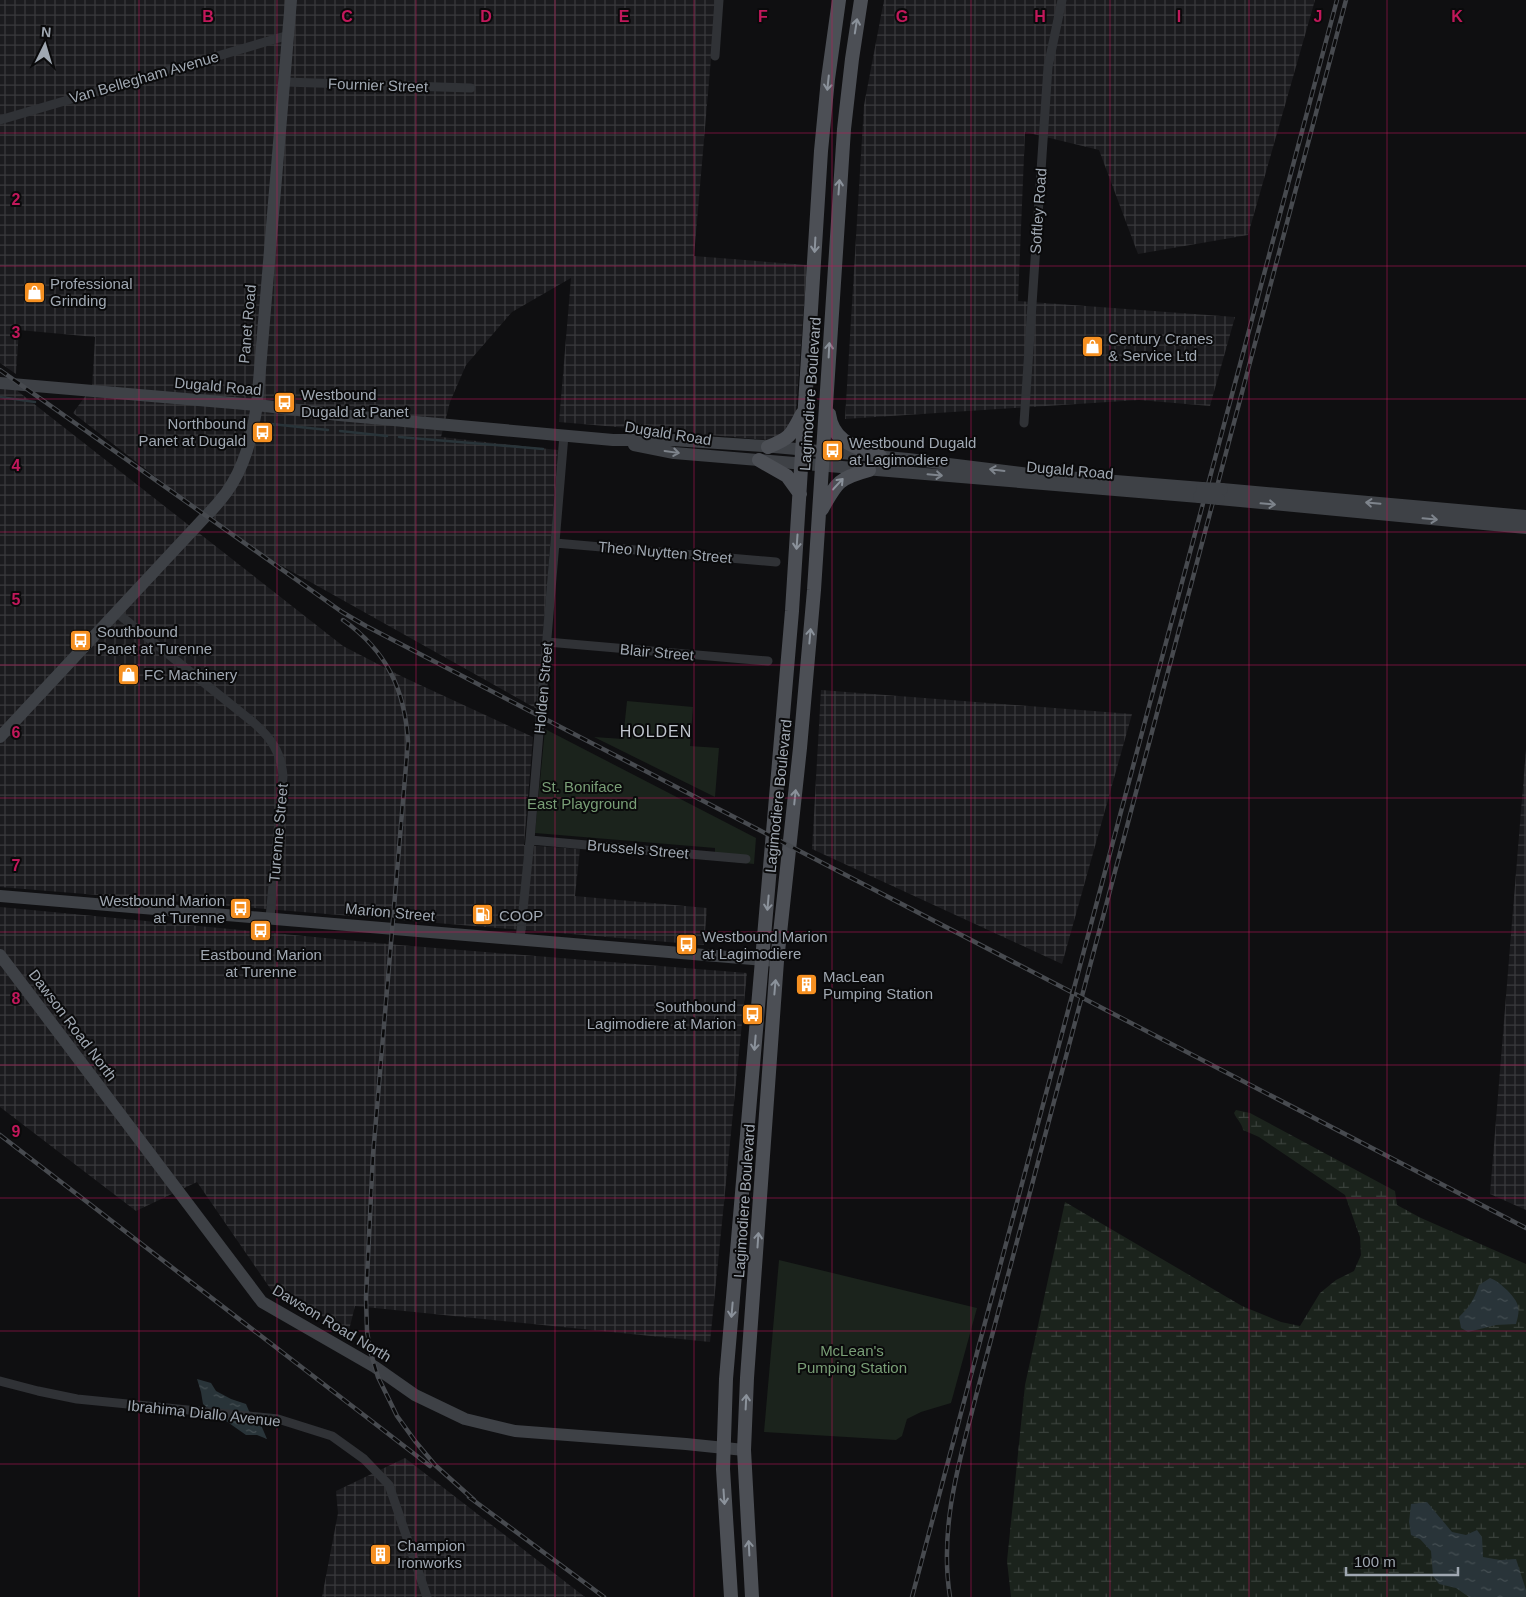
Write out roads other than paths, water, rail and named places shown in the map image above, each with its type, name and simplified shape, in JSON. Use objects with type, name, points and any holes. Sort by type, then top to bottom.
[{"type":"main road","name":"Lagimodiere Boulevard","points":[[731,1597],[724,1495],[723,1448],[727,1370],[792,612],[821,151],[829,70],[839,0]]},
{"type":"main road","name":"Lagimodiere Boulevard","points":[[752,1597],[744,1450],[747,1378],[758,1248],[777,961],[812,624],[843,138],[861,0]]},
{"type":"main road","points":[[826,398],[830,420],[838,436],[852,446],[880,456]]},
{"type":"main road","points":[[768,447],[781,442],[793,432],[805,407]]},
{"type":"main road","points":[[759,460],[787,476],[800,494]]},
{"type":"main road","points":[[819,514],[832,490],[842,480],[869,470]]},
{"type":"street","name":"Panet Road","points":[[0,737],[117,613],[227,492],[242,464],[253,433],[257,406],[292,0]]},
{"type":"street","points":[[715,56],[719,0]]},
{"type":"street","name":"Softley Road","points":[[1024,423],[1048,67],[1062,0]]},
{"type":"street","name":"Van Bellegham Avenue","points":[[0,120],[288,35]]},
{"type":"street","name":"Fournier Street","points":[[285,82],[471,88]]},
{"type":"street","name":"Dugald Road","points":[[0,383],[613,440],[674,440],[803,450],[823,459],[869,470],[1526,516]]},
{"type":"street","name":"Holden Street","points":[[520,940],[564,435]]},
{"type":"street","name":"Dugald Road","points":[[613,440],[674,453],[802,464],[823,459],[880,456],[1201,493]]},
{"type":"street","name":"Dugald Road","points":[[1221,494],[1526,528]]},
{"type":"street","name":"Theo Nuytten Street","points":[[555,543],[776,562]]},
{"type":"street","name":"Turenne Street","points":[[117,613],[254,724],[267,735],[276,747],[282,762],[283,784],[270,918]]},
{"type":"street","name":"Blair Street","points":[[546,642],[768,661]]},
{"type":"street","name":"Brussels Street","points":[[530,840],[746,859]]},
{"type":"street","name":"Marion Street","points":[[2,897],[777,961]]},
{"type":"street","name":"Dawson Road North","points":[[0,955],[262,1302],[375,1367],[416,1395],[465,1419],[515,1431],[744,1450]]},
{"type":"street","name":"Ibrahima Diallo Avenue","points":[[0,1381],[77,1399],[278,1418],[332,1436],[364,1459],[389,1485],[427,1597]]},
{"type":"water","points":[[1490,1278],[1507,1290],[1514,1298],[1519,1309],[1516,1324],[1496,1325],[1468,1332],[1461,1328],[1459,1317],[1471,1302],[1479,1285]]},
{"type":"water","points":[[197,1379],[211,1383],[216,1391],[246,1404],[249,1411],[261,1425],[267,1439],[257,1435],[246,1435],[203,1404]]},
{"type":"water","points":[[1427,1502],[1452,1532],[1466,1535],[1477,1530],[1482,1537],[1483,1557],[1500,1560],[1516,1559],[1526,1590],[1526,1597],[1469,1597],[1456,1588],[1439,1584],[1433,1576],[1431,1551],[1420,1539],[1411,1535],[1409,1522],[1411,1504]]},
{"type":"waterway","points":[[0,397],[35,402]]},
{"type":"waterway","points":[[271,424],[328,430]]},
{"type":"waterway","points":[[340,431],[387,436]]},
{"type":"waterway","points":[[399,437],[543,449]]},
{"type":"railway","points":[[912,1597],[1337,0]]},
{"type":"railway","points":[[950,1597],[947,1546],[957,1470],[1346,0]]},
{"type":"railway","points":[[0,370],[342,612],[366,626],[1526,1228]]},
{"type":"railway","points":[[343,620],[371,645],[391,673],[403,705],[408,742],[373,1155],[366,1298],[367,1331],[370,1350],[378,1377],[397,1416],[435,1465],[474,1500]]},
{"type":"railway","points":[[0,1135],[430,1466]]},
{"type":"railway","points":[[469,1497],[604,1597]]},
{"type":"place","name":"Professional Grinding","points":[[34,292]]},
{"type":"place","name":"Century Cranes & Service Ltd","points":[[1092,347]]},
{"type":"place","name":"Westbound Dugald at Panet","points":[[285,403]]},
{"type":"place","name":"Northbound Panet at Dugald","points":[[262,432]]},
{"type":"place","name":"Westbound Dugald at Lagimodiere","points":[[833,451]]},
{"type":"place","name":"Southbound Panet at Turenne","points":[[81,640]]},
{"type":"place","name":"FC Machinery","points":[[128,674]]},
{"type":"place","name":"Westbound Marion at Turenne","points":[[241,909]]},
{"type":"place","name":"COOP","points":[[483,915]]},
{"type":"place","name":"Eastbound Marion at Turenne","points":[[261,931]]},
{"type":"place","name":"Westbound Marion at Lagimodiere","points":[[686,945]]},
{"type":"place","name":"MacLean Pumping Station","points":[[807,985]]},
{"type":"place","name":"Southbound Lagimodiere at Marion","points":[[752,1015]]},
{"type":"place","name":"Champion Ironworks","points":[[381,1554]]},
{"type":"district","name":"HOLDEN","points":[[656,731]]},
{"type":"park label","name":"St. Boniface East Playground","points":[[582,794]]},
{"type":"park label","name":"McLean's Pumping Station","points":[[852,1358]]}]
